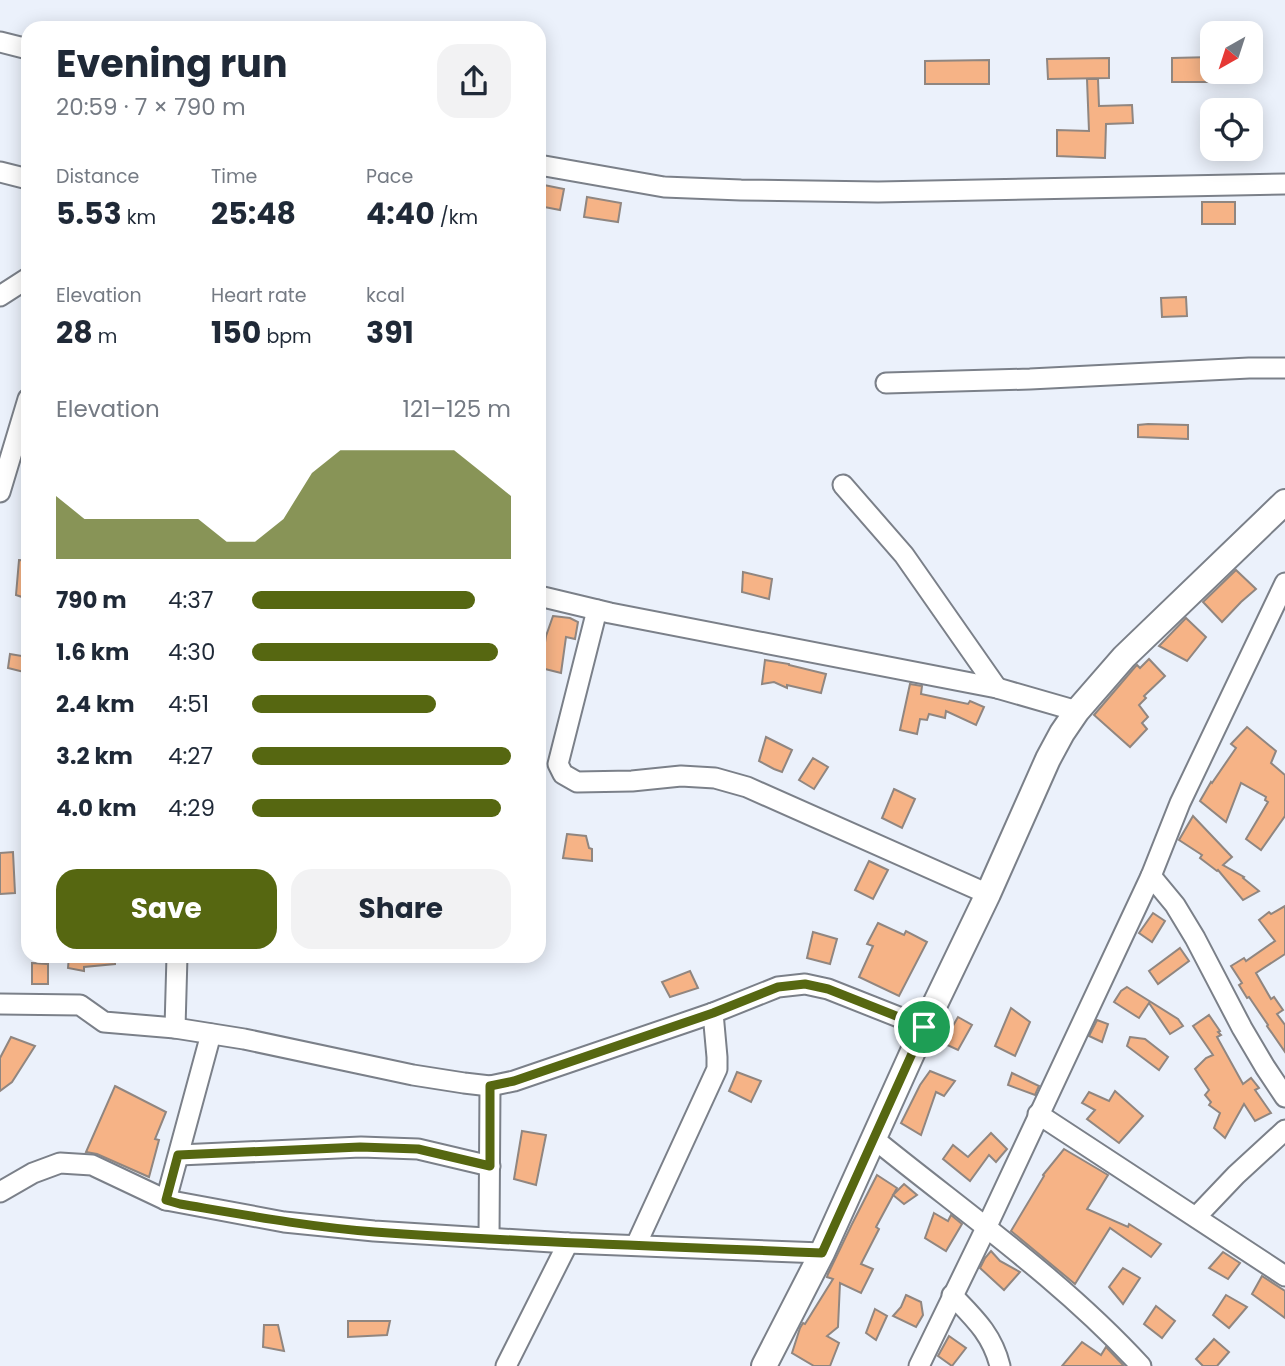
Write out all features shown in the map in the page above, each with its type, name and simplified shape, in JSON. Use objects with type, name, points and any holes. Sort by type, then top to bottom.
[{"type":"main road","points":[[764,1366],[822,1253],[1062,733],[1077,711],[1124,657],[1285,502]]},
{"type":"street","points":[[0,42],[21,47]]},
{"type":"street","points":[[546,166],[664,187],[741,190],[1283,190]]},
{"type":"street","points":[[0,172],[21,177]]},
{"type":"street","points":[[0,296],[21,282]]},
{"type":"street","points":[[886,383],[1285,368]]},
{"type":"street","points":[[0,492],[21,422]]},
{"type":"street","points":[[843,485],[904,555],[996,688]]},
{"type":"street","points":[[919,1366],[1152,876],[1180,803],[1285,583]]},
{"type":"street","points":[[546,598],[996,688],[1077,711]]},
{"type":"street","points":[[597,610],[558,764],[563,774],[577,782],[632,781],[681,776],[715,778],[747,787],[988,894]]},
{"type":"street","points":[[1152,876],[1175,905],[1195,938],[1242,1028],[1285,1097]]},
{"type":"street","points":[[175,1028],[177,963]]},
{"type":"street","points":[[0,1004],[80,1005],[104,1022],[175,1028],[244,1039],[413,1074],[490,1086],[514,1081],[713,1013],[778,987],[805,984],[828,989],[924,1027]]},
{"type":"street","points":[[636,1245],[717,1069],[713,1013]]},
{"type":"street","points":[[166,1200],[211,1034]]},
{"type":"street","points":[[489,1238],[490,1086]]},
{"type":"street","points":[[1038,1114],[1285,1276]]},
{"type":"street","points":[[1196,1217],[1285,1130]]},
{"type":"street","points":[[873,1138],[987,1226],[1067,1293],[1141,1366]]},
{"type":"street","points":[[178,1155],[360,1147],[418,1149],[490,1166]]},
{"type":"street","points":[[0,1192],[33,1173],[60,1163],[92,1165],[166,1200],[284,1222],[374,1231],[568,1243],[822,1253]]},
{"type":"street","points":[[506,1366],[568,1243]]},
{"type":"street","points":[[952,1295],[986,1331],[1000,1366]]},
{"type":"building","points":[[1200,57],[1200,82],[1172,82],[1172,58]]},
{"type":"building","points":[[1109,58],[1109,78],[1048,79],[1047,59]]},
{"type":"building","points":[[989,60],[989,84],[925,84],[925,61]]},
{"type":"building","points":[[1087,79],[1098,79],[1099,106],[1132,105],[1133,123],[1106,124],[1105,158],[1057,156],[1057,130],[1089,131]]},
{"type":"building","points":[[546,185],[564,189],[560,210],[546,207]]},
{"type":"building","points":[[587,197],[621,203],[618,222],[584,217]]},
{"type":"building","points":[[1202,202],[1235,202],[1235,224],[1202,224]]},
{"type":"building","points":[[1186,297],[1187,316],[1162,317],[1161,298]]},
{"type":"building","points":[[1138,425],[1188,425],[1188,439],[1138,437]]},
{"type":"building","points":[[19,560],[21,560],[21,597],[16,595]]},
{"type":"building","points":[[1236,570],[1256,589],[1222,622],[1203,602]]},
{"type":"building","points":[[743,572],[772,579],[769,599],[742,592]]},
{"type":"building","points":[[553,616],[578,622],[575,639],[566,637],[561,673],[546,669],[546,636]]},
{"type":"building","points":[[1186,618],[1206,637],[1187,661],[1159,646]]},
{"type":"building","points":[[10,654],[21,656],[21,671],[8,668]]},
{"type":"building","points":[[1149,659],[1165,676],[1144,696],[1146,698],[1139,705],[1148,717],[1142,723],[1147,729],[1130,747],[1094,715],[1135,667],[1137,665],[1140,668]]},
{"type":"building","points":[[765,660],[826,674],[821,693],[787,685],[787,688],[774,682],[762,684]]},
{"type":"building","points":[[910,684],[922,686],[921,694],[968,704],[970,701],[984,707],[976,725],[946,711],[945,718],[929,714],[927,720],[920,719],[917,734],[900,730]]},
{"type":"building","points":[[1247,727],[1276,751],[1271,763],[1285,775],[1285,816],[1261,850],[1246,839],[1268,802],[1266,797],[1241,783],[1226,822],[1200,801],[1236,748],[1231,744]]},
{"type":"building","points":[[766,737],[792,750],[782,772],[759,761]]},
{"type":"building","points":[[813,758],[828,767],[814,789],[799,780]]},
{"type":"building","points":[[894,789],[915,799],[902,828],[882,818]]},
{"type":"building","points":[[1193,816],[1232,857],[1223,865],[1244,877],[1259,891],[1243,900],[1218,870],[1200,858],[1202,855],[1179,840]]},
{"type":"building","points":[[567,834],[586,836],[589,848],[592,849],[592,861],[563,858]]},
{"type":"building","points":[[13,852],[15,893],[0,894],[0,853]]},
{"type":"building","points":[[869,861],[888,870],[873,899],[855,890]]},
{"type":"building","points":[[1285,906],[1285,954],[1256,973],[1271,999],[1274,997],[1283,1010],[1277,1014],[1285,1025],[1285,1052],[1249,997],[1247,998],[1239,985],[1242,983],[1231,966],[1244,958],[1246,961],[1275,941],[1259,920],[1269,912],[1271,914]]},
{"type":"building","points":[[1153,913],[1165,921],[1152,942],[1139,933]]},
{"type":"building","points":[[878,923],[904,935],[906,931],[927,942],[899,996],[859,977],[873,946],[867,944]]},
{"type":"building","points":[[813,932],[837,939],[830,964],[807,958]]},
{"type":"building","points":[[1180,948],[1189,961],[1158,984],[1149,971]]},
{"type":"building","points":[[32,963],[48,964],[48,984],[32,984]]},
{"type":"building","points":[[68,963],[115,963],[84,967],[84,971],[68,968]]},
{"type":"building","points":[[690,971],[698,988],[670,997],[662,982]]},
{"type":"building","points":[[1127,987],[1178,1019],[1183,1026],[1170,1034],[1149,1003],[1139,1018],[1114,1002]]},
{"type":"building","points":[[1011,1008],[1030,1022],[1015,1056],[995,1046]]},
{"type":"building","points":[[1209,1015],[1220,1031],[1218,1032],[1221,1035],[1217,1037],[1243,1084],[1251,1078],[1259,1088],[1255,1090],[1271,1113],[1255,1121],[1244,1104],[1225,1138],[1214,1128],[1220,1113],[1209,1105],[1211,1102],[1205,1095],[1209,1090],[1195,1069],[1213,1055],[1193,1026]]},
{"type":"building","points":[[958,1017],[972,1025],[958,1050],[943,1043]]},
{"type":"building","points":[[1097,1020],[1108,1024],[1102,1042],[1089,1036]]},
{"type":"building","points":[[11,1037],[35,1046],[12,1082],[0,1091],[0,1058]]},
{"type":"building","points":[[1130,1037],[1145,1039],[1168,1057],[1159,1070],[1127,1046]]},
{"type":"building","points":[[930,1071],[955,1081],[944,1096],[936,1092],[921,1135],[901,1123]]},
{"type":"building","points":[[737,1072],[761,1081],[751,1102],[729,1091]]},
{"type":"building","points":[[1012,1073],[1039,1086],[1035,1095],[1008,1085]]},
{"type":"building","points":[[115,1086],[166,1112],[155,1139],[159,1140],[149,1177],[97,1154],[86,1152]]},
{"type":"building","points":[[1115,1091],[1143,1116],[1119,1143],[1087,1119],[1095,1110],[1082,1103],[1089,1092],[1109,1101]]},
{"type":"building","points":[[522,1131],[546,1135],[536,1185],[514,1179]]},
{"type":"building","points":[[991,1133],[1007,1149],[996,1162],[989,1155],[970,1181],[943,1159],[953,1145],[968,1157]]},
{"type":"building","points":[[1064,1149],[1108,1175],[1087,1209],[1128,1227],[1129,1224],[1161,1244],[1151,1257],[1110,1228],[1075,1284],[1011,1231],[1043,1175]]},
{"type":"building","points":[[877,1175],[897,1188],[876,1227],[879,1229],[861,1264],[873,1269],[861,1293],[840,1283],[838,1327],[827,1336],[839,1343],[830,1366],[814,1366],[792,1353],[800,1328],[833,1279],[827,1277],[828,1274]]},
{"type":"building","points":[[904,1184],[917,1195],[904,1204],[893,1195]]},
{"type":"building","points":[[934,1213],[948,1221],[951,1215],[962,1224],[946,1251],[925,1238]]},
{"type":"building","points":[[991,1251],[1000,1261],[1020,1272],[1004,1290],[980,1268]]},
{"type":"building","points":[[1223,1252],[1240,1263],[1228,1279],[1209,1268]]},
{"type":"building","points":[[1123,1268],[1140,1278],[1123,1304],[1109,1287]]},
{"type":"building","points":[[1262,1276],[1285,1291],[1285,1318],[1252,1294]]},
{"type":"building","points":[[906,1295],[921,1302],[923,1315],[916,1327],[893,1316]]},
{"type":"building","points":[[1226,1295],[1247,1307],[1229,1328],[1213,1315]]},
{"type":"building","points":[[1156,1306],[1175,1321],[1162,1338],[1144,1324]]},
{"type":"building","points":[[875,1309],[887,1316],[876,1340],[866,1333]]},
{"type":"building","points":[[348,1321],[390,1321],[387,1335],[348,1337]]},
{"type":"building","points":[[264,1325],[278,1325],[284,1351],[263,1347]]},
{"type":"building","points":[[949,1336],[966,1348],[952,1366],[938,1356]]},
{"type":"building","points":[[1214,1339],[1229,1352],[1217,1366],[1203,1366],[1196,1359]]},
{"type":"building","points":[[1082,1342],[1101,1355],[1106,1347],[1124,1366],[1062,1366]]},
{"type":"route","points":[[805,984],[828,989],[924,1027],[822,1253],[568,1243],[374,1231],[284,1222],[166,1200],[178,1155],[360,1147],[418,1149],[490,1166],[490,1086],[514,1081],[713,1013],[778,987],[805,984]]}]
